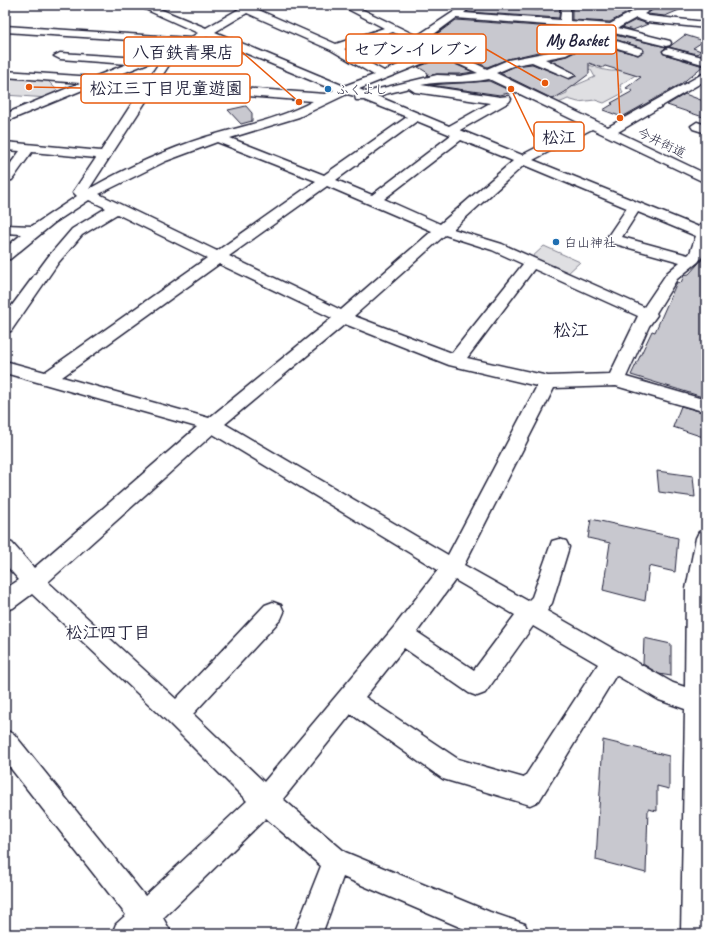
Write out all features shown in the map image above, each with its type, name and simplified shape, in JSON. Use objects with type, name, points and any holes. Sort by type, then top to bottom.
[{"type":"street","points":[[141,5],[341,89],[348,90],[521,161],[705,232],[704,238],[695,256],[673,275],[626,355],[616,380]]},
{"type":"street","name":"今井街道","points":[[346,5],[706,179]]},
{"type":"street","points":[[418,40],[468,5]]},
{"type":"street","points":[[5,74],[321,102],[362,96],[410,86],[437,78],[460,79],[486,76],[491,70],[512,62],[562,53],[592,37],[607,25],[653,5]]},
{"type":"street","points":[[5,118],[192,42],[245,6],[335,48],[383,75]]},
{"type":"street","points":[[565,23],[566,6]]},
{"type":"street","points":[[522,7],[522,20]]},
{"type":"street","points":[[635,14],[647,19],[706,25]]},
{"type":"street","points":[[454,15],[522,20],[538,25],[565,23],[607,25],[706,62]]},
{"type":"street","points":[[335,48],[394,28]]},
{"type":"street","points":[[5,29],[192,42]]},
{"type":"street","points":[[592,37],[638,51]]},
{"type":"street","points":[[550,41],[582,42]]},
{"type":"street","points":[[680,43],[706,51]]},
{"type":"street","points":[[173,50],[80,192],[343,317],[455,361],[548,382],[616,380],[706,406]]},
{"type":"street","points":[[5,256],[63,210],[137,169],[197,144],[271,124],[383,75],[443,51]]},
{"type":"street","points":[[60,56],[142,62]]},
{"type":"street","points":[[533,58],[570,75]]},
{"type":"street","points":[[609,132],[704,78]]},
{"type":"street","points":[[410,86],[501,101]]},
{"type":"street","points":[[374,200],[454,133],[520,89]]},
{"type":"street","points":[[5,108],[25,110]]},
{"type":"street","points":[[47,379],[415,117]]},
{"type":"street","points":[[5,602],[33,582],[212,425],[343,317],[521,161],[592,124]]},
{"type":"street","points":[[219,138],[374,200],[442,230],[497,247],[649,315]]},
{"type":"street","points":[[5,146],[104,155]]},
{"type":"street","points":[[5,177],[7,177],[29,148]]},
{"type":"street","points":[[635,206],[612,239],[690,260]]},
{"type":"street","points":[[5,327],[52,260],[77,232],[116,208]]},
{"type":"street","points":[[5,229],[36,231]]},
{"type":"street","points":[[455,361],[532,262]]},
{"type":"street","points":[[5,367],[212,425],[452,568],[667,692],[701,703]]},
{"type":"street","points":[[5,742],[142,928],[264,801],[402,634],[452,568],[548,382]]},
{"type":"street","points":[[695,934],[701,703],[697,589],[706,538]]},
{"type":"street","points":[[402,634],[477,685],[530,612],[541,603],[559,547]]},
{"type":"street","points":[[5,549],[33,582],[177,715],[264,801],[336,861],[490,926],[515,934]]},
{"type":"street","points":[[177,715],[273,612]]},
{"type":"street","points":[[348,700],[452,770],[530,792],[613,660]]},
{"type":"street","points":[[308,934],[336,861]]},
{"type":"shaded area","points":[[567,53],[582,62],[603,70],[615,71],[622,67],[640,72],[620,85],[623,93],[604,103],[595,100],[578,102],[568,99],[554,105],[548,101],[567,93],[567,89],[595,77],[591,70],[564,61],[557,56]]},
{"type":"shaded area","points":[[5,77],[47,80],[60,93],[48,98],[5,95]]},
{"type":"shaded area","points":[[544,246],[580,262],[566,275],[530,259]]},
{"type":"building","points":[[481,5],[499,5],[498,8],[539,10],[540,5],[560,5],[559,18],[467,12],[476,12],[476,7],[481,7]]},
{"type":"building","points":[[572,5],[642,5],[610,22],[572,20]]},
{"type":"building","points":[[659,5],[691,5],[665,16],[647,14]]},
{"type":"building","points":[[456,20],[594,30],[581,38],[546,38],[544,40],[546,44],[564,46],[508,59],[487,67],[430,39]]},
{"type":"building","points":[[636,20],[648,24],[633,30],[622,27]]},
{"type":"building","points":[[610,34],[666,47],[662,51],[664,54],[703,66],[681,84],[622,117],[603,110],[613,104],[611,103],[633,91],[626,88],[641,77],[605,66],[602,68],[589,63],[589,74],[553,99],[500,73],[515,66],[532,64],[570,79],[576,76],[576,74],[550,60],[567,56],[593,43],[638,55],[644,51],[642,48],[605,36]]},
{"type":"building","points":[[685,35],[704,41],[693,48],[701,51],[697,54],[669,47]]},
{"type":"building","points":[[441,58],[473,72],[427,76],[428,73],[418,67]]},
{"type":"building","points":[[489,81],[513,92],[500,95],[430,85]]},
{"type":"building","points":[[685,94],[706,102],[706,118],[667,105]]},
{"type":"building","points":[[246,106],[252,113],[252,121],[241,124],[228,110]]},
{"type":"building","points":[[706,255],[706,398],[631,375],[652,331],[655,332],[677,282],[681,283],[684,275],[689,274]]},
{"type":"building","points":[[681,406],[706,413],[706,438],[673,427]]},
{"type":"building","points":[[657,471],[693,476],[695,497],[659,492]]},
{"type":"building","points":[[591,519],[678,538],[675,572],[649,566],[645,601],[603,590],[610,543],[588,538]]},
{"type":"building","points":[[644,638],[671,644],[671,676],[659,674],[643,664]]},
{"type":"building","points":[[603,740],[669,756],[669,789],[657,786],[657,811],[648,809],[646,873],[596,860]]},
{"type":"place","name":"セブン-イレブン","points":[[545,83]]},
{"type":"place","name":"松江三丁目児童遊園","points":[[29,87]]},
{"type":"place","name":"ふくよし","points":[[328,89]]},
{"type":"place","name":"松江","points":[[511,89]]},
{"type":"place","name":"八百鉄青果店","points":[[299,102]]},
{"type":"place","name":"My Basket","points":[[620,118]]},
{"type":"place","name":"白山神社","points":[[556,242]]},
{"type":"district","name":"松江","points":[[571,330]]},
{"type":"district","name":"松江四丁目","points":[[108,632]]}]
